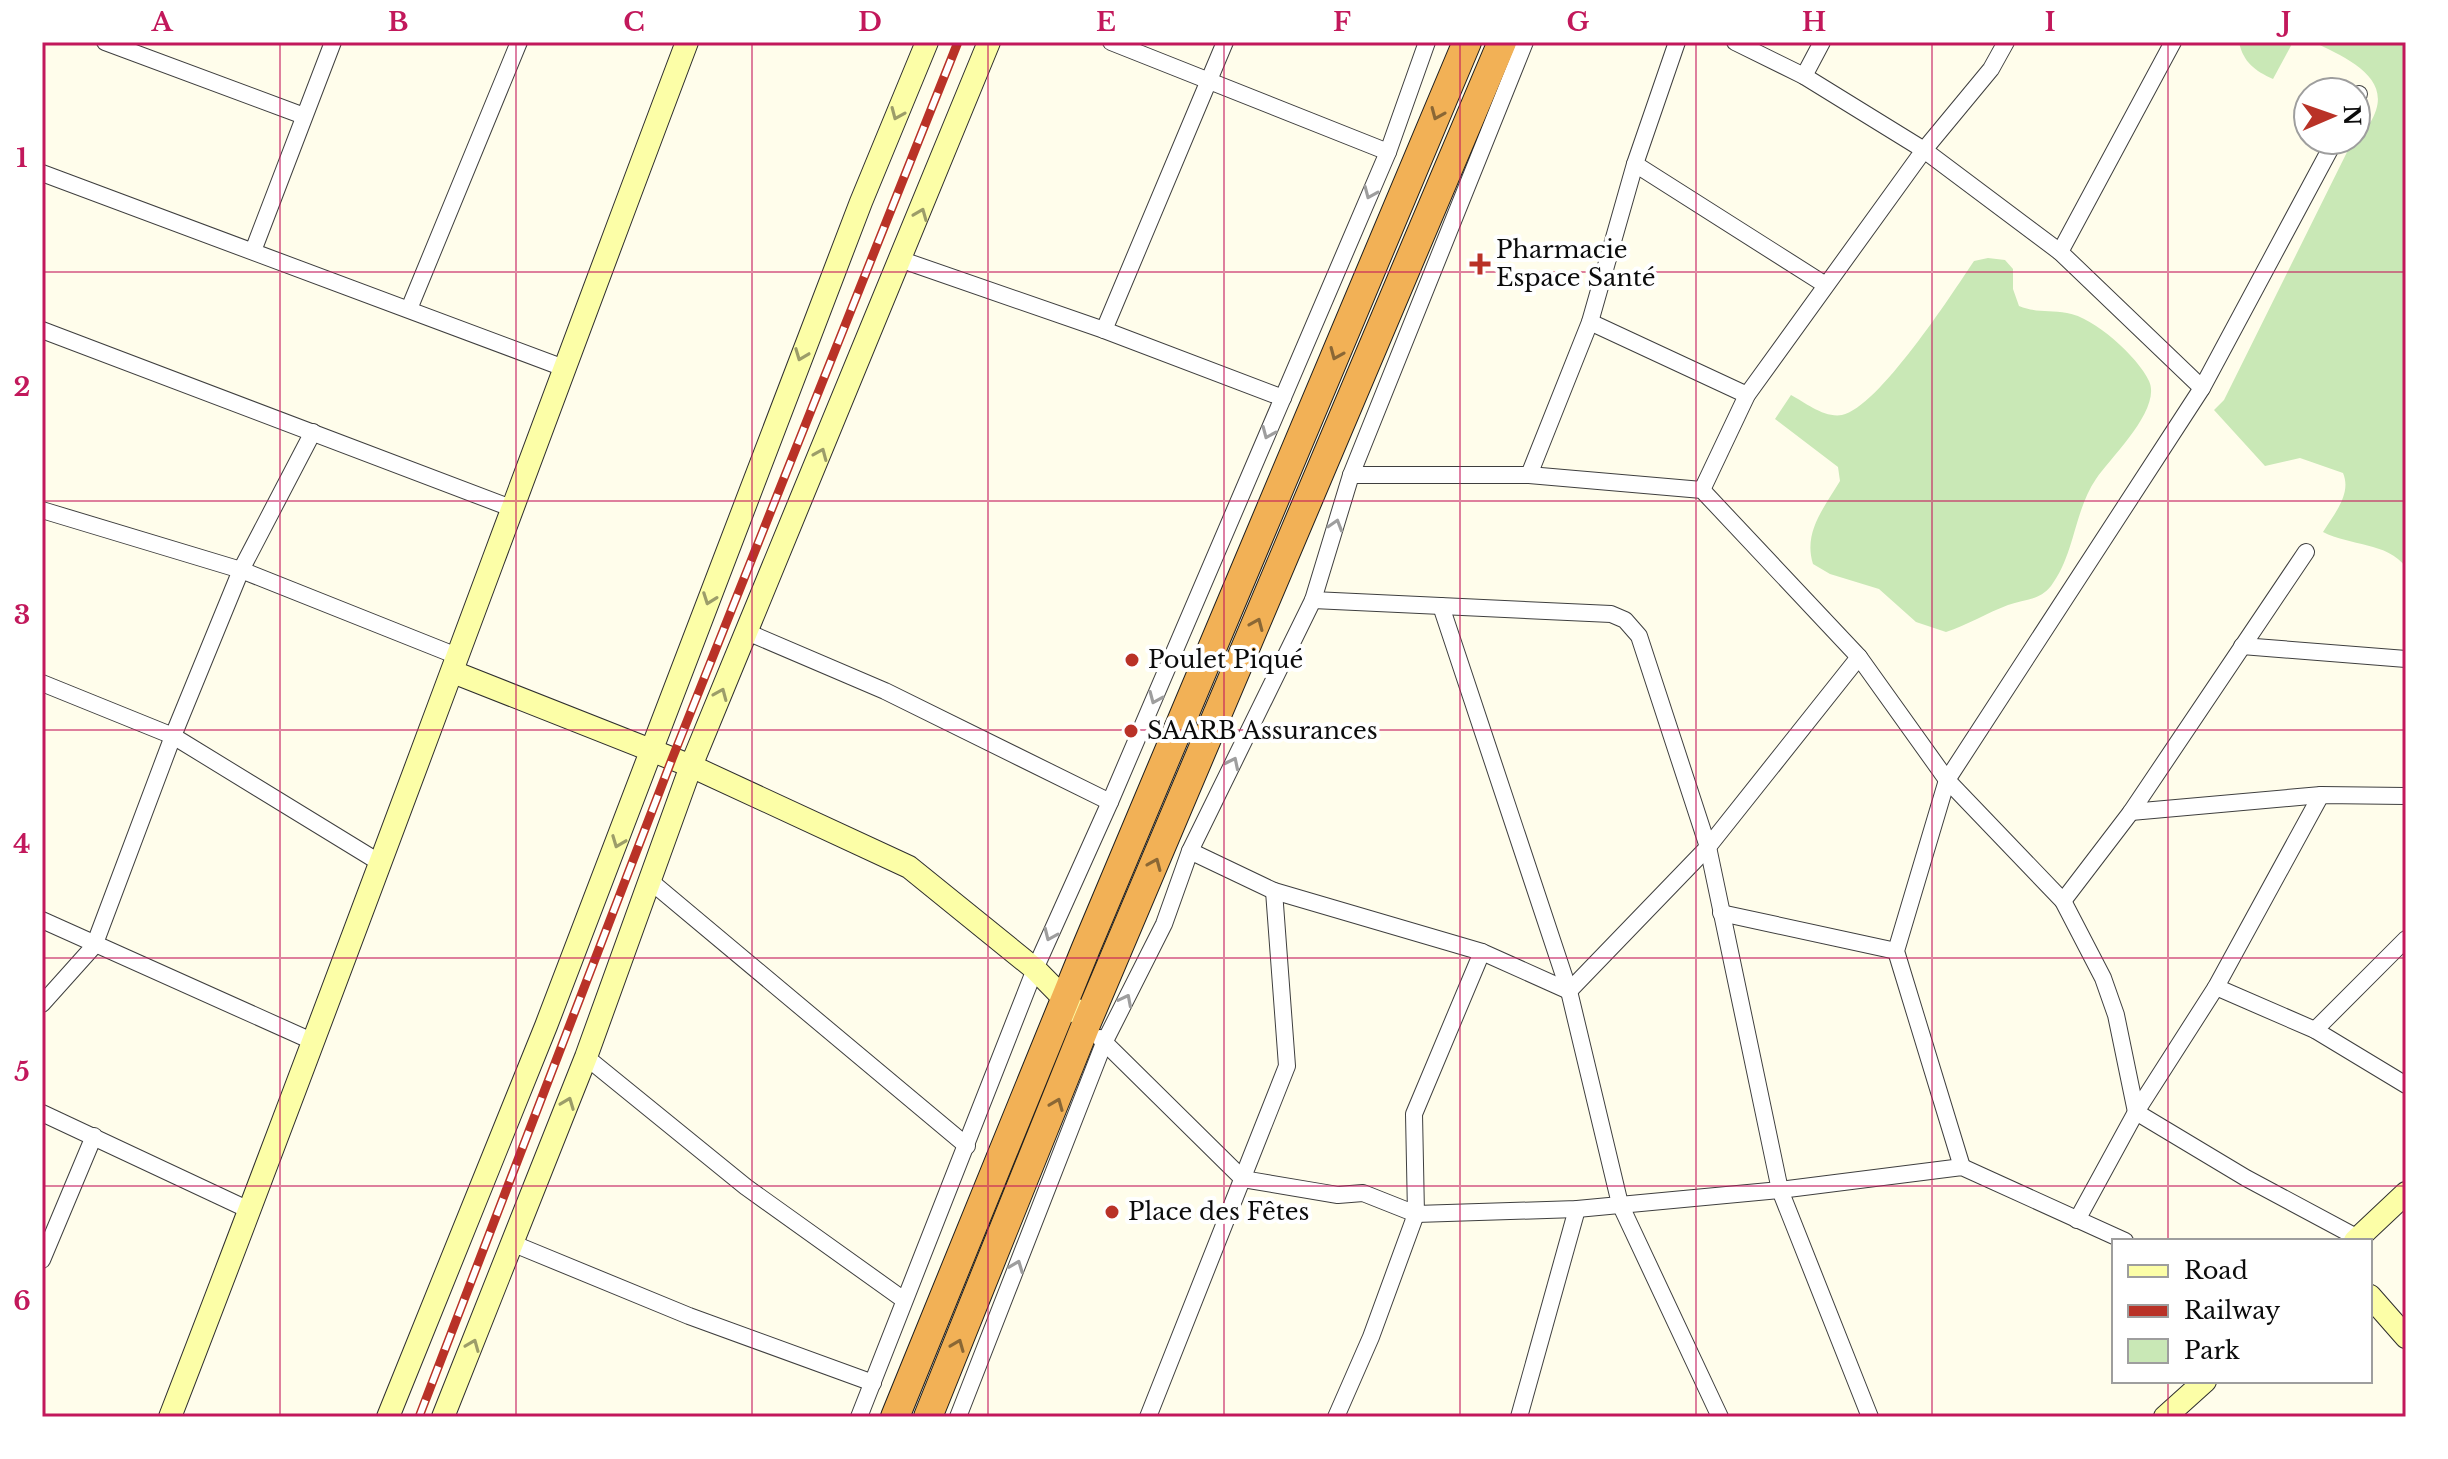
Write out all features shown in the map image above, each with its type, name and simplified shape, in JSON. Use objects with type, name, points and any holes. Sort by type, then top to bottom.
[{"type":"highway","points":[[895,1417],[1066,997],[1467,42]]},
{"type":"highway","points":[[928,1417],[1070,1071],[1096,1032],[1502,42]]},
{"type":"main road","points":[[170,1417],[382,864],[511,508],[687,42]]},
{"type":"main road","points":[[388,1417],[654,751],[741,510],[927,42]]},
{"type":"main road","points":[[444,1417],[586,1057],[691,766],[902,260],[989,42]]},
{"type":"main road","points":[[455,664],[691,766],[909,867],[1035,969],[1066,997],[1096,1032]]},
{"type":"main road","points":[[2356,1239],[2406,1193]]},
{"type":"main road","points":[[2372,1298],[2406,1337]]},
{"type":"main road","points":[[2165,1417],[2203,1383]]},
{"type":"street","points":[[105,42],[304,116]]},
{"type":"street","points":[[253,251],[333,42]]},
{"type":"street","points":[[409,309],[519,42]]},
{"type":"street","points":[[1111,42],[1388,152]]},
{"type":"street","points":[[1104,330],[1225,42]]},
{"type":"street","points":[[859,1417],[1035,969],[1110,802],[1388,152],[1427,42]]},
{"type":"street","points":[[958,1417],[1096,1032],[1164,924],[1190,851],[1313,600],[1351,475],[1525,42]]},
{"type":"street","points":[[1529,475],[1590,322],[1635,164],[1677,42]]},
{"type":"street","points":[[1735,42],[1804,76],[1924,150],[2060,252],[2202,388]]},
{"type":"street","points":[[1804,76],[1822,42]]},
{"type":"street","points":[[1702,490],[1747,395],[1824,284],[1924,150],[1991,69],[2006,42]]},
{"type":"street","points":[[2060,252],[2173,42]]},
{"type":"street","points":[[1962,1167],[1896,951],[1947,780],[2202,388],[2326,156]]},
{"type":"street","points":[[1635,164],[1824,284]]},
{"type":"street","points":[[42,173],[564,368]]},
{"type":"street","points":[[902,260],[1104,330],[1283,398]]},
{"type":"street","points":[[1590,322],[1747,395]]},
{"type":"street","points":[[42,330],[511,508]]},
{"type":"street","points":[[42,1004],[94,946],[173,736],[241,570],[313,432]]},
{"type":"street","points":[[1351,475],[1529,475],[1702,490],[1859,657],[1947,780],[2063,901],[2103,978],[2116,1015],[2136,1112],[2356,1239]]},
{"type":"street","points":[[42,510],[241,570],[455,664]]},
{"type":"street","points":[[2063,901],[2131,812],[2306,552]]},
{"type":"street","points":[[1313,600],[1611,614],[1625,620],[1639,636],[1708,847],[1780,1190],[1870,1417]]},
{"type":"street","points":[[1441,606],[1569,991],[1620,1204],[1720,1417]]},
{"type":"street","points":[[747,632],[885,691],[1110,802]]},
{"type":"street","points":[[2242,646],[2406,659]]},
{"type":"street","points":[[1569,991],[1708,847],[1859,657]]},
{"type":"street","points":[[42,683],[173,736],[382,864]]},
{"type":"street","points":[[2131,812],[2321,795],[2406,796]]},
{"type":"street","points":[[2077,1220],[2136,1112],[2216,987],[2321,795]]},
{"type":"street","points":[[1190,851],[1274,891],[1482,952],[1569,991]]},
{"type":"street","points":[[649,880],[967,1146]]},
{"type":"street","points":[[1148,1417],[1287,1066],[1274,891]]},
{"type":"street","points":[[1721,913],[1896,951]]},
{"type":"street","points":[[42,920],[94,946],[314,1042]]},
{"type":"street","points":[[2315,1030],[2406,939]]},
{"type":"street","points":[[1336,1417],[1371,1337],[1416,1214],[1414,1114],[1482,952]]},
{"type":"street","points":[[2216,987],[2315,1030],[2406,1085]]},
{"type":"street","points":[[1096,1032],[1243,1179],[1338,1195],[1363,1193],[1416,1214],[1577,1209],[1780,1190],[1962,1167],[2120,1239]]},
{"type":"street","points":[[586,1057],[746,1187],[904,1300]]},
{"type":"street","points":[[42,1113],[249,1210]]},
{"type":"street","points":[[42,1260],[94,1136]]},
{"type":"street","points":[[1519,1417],[1577,1209]]},
{"type":"street","points":[[514,1244],[689,1316],[873,1383]]},
{"type":"green space","points":[[2239,42],[2293,42],[2273,79],[2251,65],[2243,55]]},
{"type":"green space","points":[[2314,42],[2406,42],[2406,567],[2389,553],[2323,532],[2344,496],[2343,473],[2300,458],[2265,466],[2214,410],[2224,400],[2345,156],[2372,156],[2372,118],[2377,107],[2377,94],[2372,76],[2368,76],[2340,55]]},
{"type":"green space","points":[[1988,258],[2005,260],[2013,269],[2013,289],[2019,306],[2067,313],[2090,322],[2135,361],[2149,381],[2151,392],[2142,419],[2089,491],[2065,560],[2051,586],[2036,597],[2008,605],[1946,632],[1916,622],[1879,589],[1830,574],[1813,564],[1813,531],[1840,481],[1838,467],[1775,419],[1791,395],[1829,414],[1842,415],[1857,408],[1894,372],[1974,261]]},
{"type":"railway","points":[[419,1417],[672,759],[958,42]]},
{"type":"place","name":"Pharmacie Espace Santé","points":[[1480,264]]},
{"type":"place","name":"Poulet Piqué","points":[[1132,660]]},
{"type":"place","name":"SAARB Assurances","points":[[1131,731]]},
{"type":"place","name":"Place des Fêtes","points":[[1112,1212]]}]
